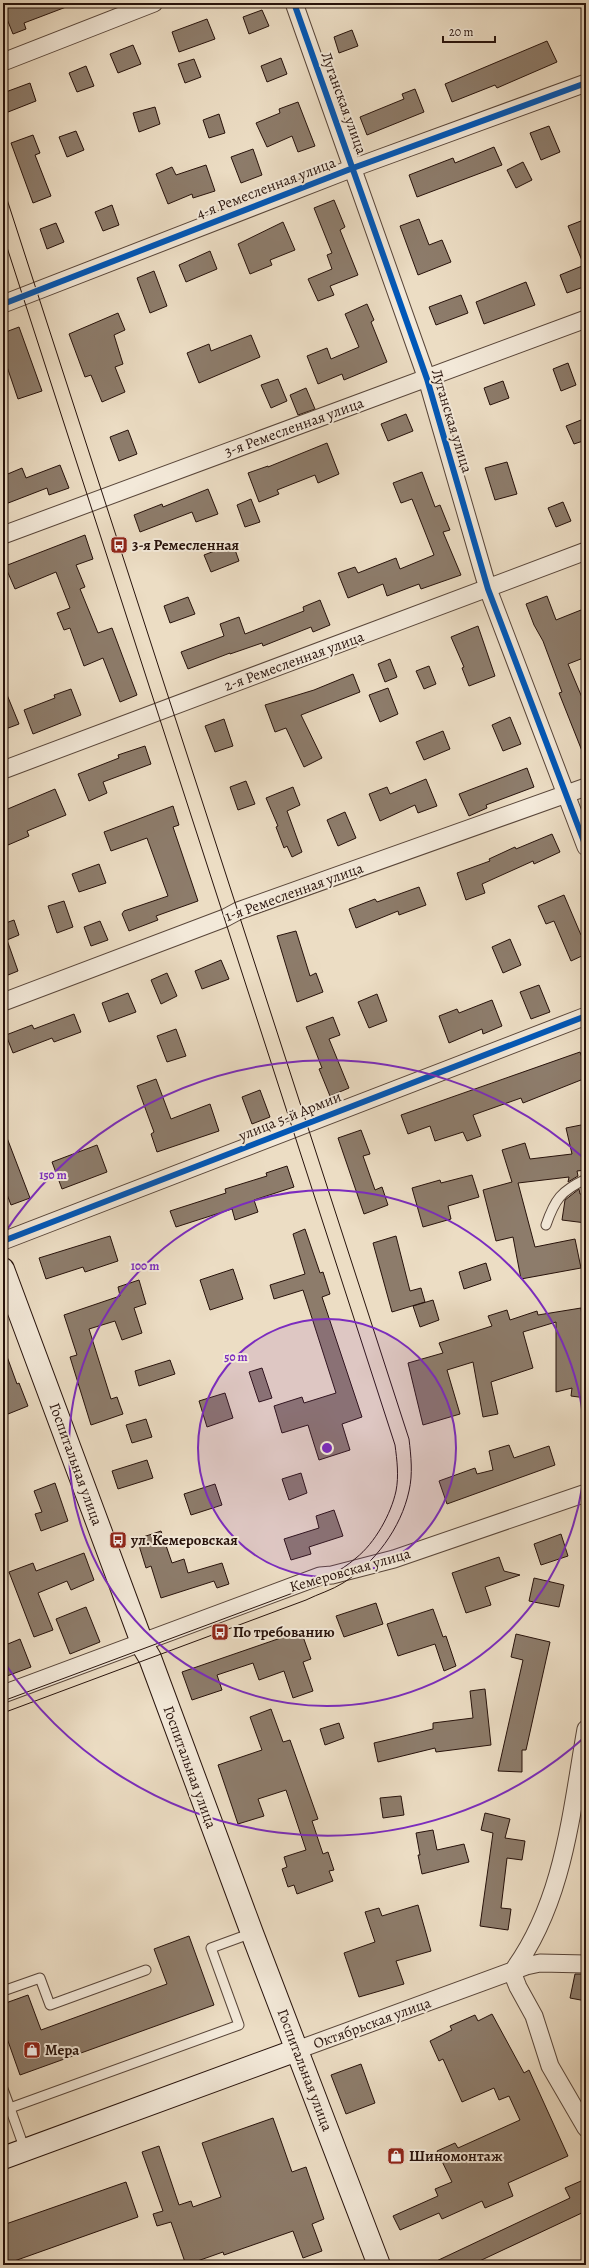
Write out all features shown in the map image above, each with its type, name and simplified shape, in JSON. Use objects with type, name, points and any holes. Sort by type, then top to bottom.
[{"type":"main road","name":"Госпитальная улица","points":[[3,1269],[142,1642],[379,2265]]},
{"type":"main road","name":"Октябрьская улица","points":[[3,2158],[297,2050]]},
{"type":"street","points":[[3,62],[154,3]]},
{"type":"street","name":"Луганская улица","points":[[294,3],[426,379],[488,589],[586,846]]},
{"type":"street","name":"4-я Ремесленная улица","points":[[3,304],[353,168],[586,83]]},
{"type":"street","name":"3-я Ремесленная улица","points":[[3,535],[91,503],[103,496],[426,379],[586,319]]},
{"type":"street","name":"2-я Ремесленная улица","points":[[3,770],[586,551]]},
{"type":"street","name":"1-я Ремесленная улица","points":[[3,1002],[224,918],[238,911],[586,787]]},
{"type":"street","name":"улица 5-й Армии","points":[[3,1241],[586,1016]]},
{"type":"street","name":"Кемеровская улица","points":[[3,1694],[320,1576],[332,1575],[394,1559],[586,1493]]},
{"type":"street","points":[[586,1729],[561,1870],[544,1917],[526,1955],[512,1972],[518,1987],[534,2016],[550,2066],[586,2128]]},
{"type":"street","name":"Октябрьская улица","points":[[297,2050],[540,1963],[586,1964]]},
{"type":"lane","points":[[546,1225],[552,1208],[559,1196],[568,1188],[586,1179]]},
{"type":"lane","points":[[10,2108],[239,2025],[211,1948],[252,1933]]},
{"type":"lane","points":[[3,1991],[40,1978],[50,2005],[146,1970]]},
{"type":"lane","points":[[3,2089],[25,2150]]},
{"type":"building","points":[[19,3],[74,4],[24,23],[26,29],[13,34],[3,9]]},
{"type":"building","points":[[262,10],[269,26],[249,34],[243,17]]},
{"type":"building","points":[[207,19],[215,39],[179,52],[172,32]]},
{"type":"building","points":[[352,30],[358,46],[339,53],[334,37]]},
{"type":"building","points":[[547,41],[557,62],[497,88],[495,85],[452,102],[445,84]]},
{"type":"building","points":[[133,45],[141,64],[118,73],[110,54]]},
{"type":"building","points":[[281,58],[287,74],[267,82],[261,66]]},
{"type":"building","points":[[194,59],[201,77],[185,83],[178,64]]},
{"type":"building","points":[[86,66],[94,86],[77,92],[69,73]]},
{"type":"building","points":[[30,83],[36,101],[3,114],[3,93]]},
{"type":"building","points":[[415,89],[424,112],[367,135],[360,117],[404,99],[402,94]]},
{"type":"building","points":[[298,102],[315,146],[298,152],[292,136],[267,147],[256,123],[280,113],[279,109]]},
{"type":"building","points":[[155,107],[160,124],[139,132],[133,113]]},
{"type":"building","points":[[219,114],[225,133],[209,138],[203,120]]},
{"type":"building","points":[[549,126],[560,152],[541,160],[530,133]]},
{"type":"building","points":[[76,131],[84,150],[67,157],[59,137]]},
{"type":"building","points":[[33,135],[40,153],[35,155],[51,196],[33,203],[11,143]]},
{"type":"building","points":[[494,147],[502,165],[417,197],[409,175],[453,158],[455,163]]},
{"type":"building","points":[[253,149],[262,175],[241,183],[231,157]]},
{"type":"building","points":[[523,162],[532,180],[516,188],[507,170]]},
{"type":"building","points":[[206,165],[215,191],[193,198],[192,194],[168,204],[156,174],[172,167],[176,175]]},
{"type":"building","points":[[334,200],[345,227],[340,230],[358,275],[330,286],[334,295],[318,301],[308,279],[332,269],[327,255],[332,253],[314,208]]},
{"type":"building","points":[[112,205],[119,225],[103,231],[95,212]]},
{"type":"building","points":[[419,219],[429,245],[442,240],[451,262],[418,275],[400,226]]},
{"type":"building","points":[[586,219],[586,268],[585,268],[568,226]]},
{"type":"building","points":[[283,222],[295,250],[270,260],[272,265],[250,274],[238,244]]},
{"type":"building","points":[[56,223],[64,242],[47,249],[40,229]]},
{"type":"building","points":[[210,251],[217,269],[186,282],[179,265]]},
{"type":"building","points":[[582,266],[586,276],[586,286],[567,293],[560,275]]},
{"type":"building","points":[[154,271],[167,306],[150,313],[137,278]]},
{"type":"building","points":[[526,282],[535,305],[484,324],[476,302]]},
{"type":"building","points":[[461,295],[468,313],[436,325],[429,307]]},
{"type":"building","points":[[367,304],[374,320],[371,322],[387,362],[344,380],[342,374],[318,384],[307,356],[327,348],[331,359],[359,347],[345,314]]},
{"type":"building","points":[[118,313],[125,330],[114,335],[123,364],[115,367],[125,392],[102,402],[91,375],[85,377],[69,334]]},
{"type":"building","points":[[19,327],[42,391],[18,399],[3,355],[3,333]]},
{"type":"building","points":[[251,335],[260,357],[199,383],[187,353],[209,344],[211,351]]},
{"type":"building","points":[[568,363],[576,385],[561,391],[553,369]]},
{"type":"building","points":[[278,379],[287,401],[271,408],[261,385]]},
{"type":"building","points":[[503,381],[509,398],[490,405],[484,388]]},
{"type":"building","points":[[306,388],[315,409],[298,415],[290,395]]},
{"type":"building","points":[[406,414],[413,431],[388,441],[381,424]]},
{"type":"building","points":[[586,418],[586,440],[574,444],[566,426]]},
{"type":"building","points":[[128,430],[137,454],[119,461],[110,437]]},
{"type":"building","points":[[327,443],[339,474],[318,483],[315,475],[277,490],[279,494],[259,502],[248,473],[268,467]]},
{"type":"building","points":[[507,462],[517,494],[495,500],[485,468]]},
{"type":"building","points":[[60,465],[69,488],[49,495],[47,488],[3,505],[3,476],[22,468],[26,478]]},
{"type":"building","points":[[422,472],[435,507],[440,505],[450,530],[443,532],[461,575],[421,589],[419,584],[387,596],[383,584],[348,598],[338,573],[355,567],[358,573],[396,558],[400,569],[434,555],[412,499],[401,503],[393,483]]},
{"type":"building","points":[[208,489],[218,514],[196,522],[192,512],[140,532],[134,515],[162,504],[163,507]]},
{"type":"building","points":[[251,499],[260,522],[245,527],[237,505]]},
{"type":"building","points":[[563,502],[571,521],[556,527],[548,508]]},
{"type":"building","points":[[85,535],[93,559],[76,565],[85,587],[80,589],[98,633],[112,628],[137,695],[120,702],[103,658],[84,666],[70,628],[64,630],[57,613],[70,608],[56,572],[15,589],[5,566]]},
{"type":"building","points":[[233,544],[239,561],[211,572],[204,555]]},
{"type":"building","points":[[547,596],[556,620],[586,608],[586,657],[568,664],[586,707],[586,756],[584,756],[559,693],[562,692],[543,641],[534,625],[526,604]]},
{"type":"building","points":[[188,597],[195,614],[170,623],[164,606]]},
{"type":"building","points":[[320,600],[330,625],[313,632],[311,627],[263,646],[262,643],[188,669],[181,652],[224,636],[220,624],[239,617],[245,634],[304,611],[303,607]]},
{"type":"building","points":[[478,626],[495,676],[469,686],[462,668],[464,667],[451,637]]},
{"type":"building","points":[[390,659],[397,677],[385,682],[378,664]]},
{"type":"building","points":[[429,666],[436,684],[424,689],[416,671]]},
{"type":"building","points":[[353,674],[360,692],[301,715],[322,758],[304,767],[286,728],[275,732],[265,705],[314,690]]},
{"type":"building","points":[[3,685],[19,724],[3,730]]},
{"type":"building","points":[[388,688],[398,714],[380,722],[369,695]]},
{"type":"building","points":[[71,689],[81,715],[33,734],[24,710],[55,698],[54,695]]},
{"type":"building","points":[[510,717],[521,744],[503,751],[492,725]]},
{"type":"building","points":[[224,719],[233,746],[215,752],[205,726]]},
{"type":"building","points":[[443,731],[450,749],[424,760],[416,742]]},
{"type":"building","points":[[145,746],[151,764],[103,782],[107,793],[89,801],[78,774],[119,758],[118,755]]},
{"type":"building","points":[[527,768],[534,787],[486,805],[487,808],[469,816],[459,794]]},
{"type":"building","points":[[426,779],[437,806],[418,813],[415,805],[380,821],[369,794],[387,787],[390,794]]},
{"type":"building","points":[[246,781],[255,804],[238,810],[230,787]]},
{"type":"building","points":[[293,787],[300,805],[287,811],[302,852],[292,857],[287,846],[284,848],[276,827],[278,826],[266,798]]},
{"type":"building","points":[[55,789],[66,815],[27,831],[29,836],[8,845],[3,832],[3,811]]},
{"type":"building","points":[[173,806],[179,825],[173,827],[198,901],[156,916],[158,920],[129,931],[122,914],[124,911],[168,896],[147,838],[111,851],[104,832]]},
{"type":"building","points":[[345,812],[356,838],[338,846],[327,820]]},
{"type":"building","points":[[552,834],[560,852],[534,864],[533,861],[482,884],[485,893],[466,900],[457,873],[490,861],[489,859],[515,847],[516,849]]},
{"type":"building","points":[[99,864],[106,883],[79,892],[72,874]]},
{"type":"building","points":[[419,887],[426,905],[399,915],[398,911],[356,928],[349,909],[375,899],[377,902]]},
{"type":"building","points":[[564,895],[581,935],[586,933],[586,954],[571,961],[554,921],[546,924],[538,906]]},
{"type":"building","points":[[64,901],[73,927],[57,933],[48,906]]},
{"type":"building","points":[[14,920],[19,935],[7,940],[18,971],[3,977],[3,924]]},
{"type":"building","points":[[100,921],[108,940],[91,946],[84,927]]},
{"type":"building","points":[[296,931],[310,976],[316,973],[323,992],[297,1002],[277,936]]},
{"type":"building","points":[[510,939],[521,965],[503,973],[492,947]]},
{"type":"building","points":[[221,960],[229,979],[202,989],[195,971]]},
{"type":"building","points":[[167,973],[177,996],[161,1004],[151,980]]},
{"type":"building","points":[[539,985],[550,1012],[531,1019],[520,992]]},
{"type":"building","points":[[128,993],[136,1012],[109,1022],[102,1003]]},
{"type":"building","points":[[377,994],[387,1021],[369,1028],[358,1002]]},
{"type":"building","points":[[492,1000],[502,1026],[483,1034],[482,1029],[449,1043],[439,1016],[457,1009],[459,1013]]},
{"type":"building","points":[[74,1014],[81,1032],[54,1042],[52,1038],[13,1053],[6,1035],[32,1025],[34,1029]]},
{"type":"building","points":[[333,1017],[340,1035],[329,1039],[349,1088],[330,1096],[319,1069],[322,1068],[306,1027]]},
{"type":"building","points":[[176,1029],[186,1056],[167,1062],[157,1036]]},
{"type":"building","points":[[580,1052],[586,1069],[586,1078],[523,1103],[521,1098],[473,1115],[481,1136],[467,1141],[463,1132],[435,1141],[430,1126],[408,1134],[401,1115]]},
{"type":"building","points":[[156,1079],[171,1119],[210,1104],[219,1131],[157,1152],[151,1134],[154,1132],[137,1086]]},
{"type":"building","points":[[260,1090],[270,1117],[252,1124],[242,1097]]},
{"type":"building","points":[[586,1124],[586,1170],[577,1171],[578,1176],[568,1182],[569,1177],[518,1183],[535,1247],[575,1239],[581,1268],[521,1279],[513,1237],[496,1241],[483,1190],[512,1182],[502,1150],[525,1143],[530,1159],[572,1154],[566,1128]]},
{"type":"building","points":[[4,1130],[30,1198],[11,1205],[3,1184]]},
{"type":"building","points":[[361,1130],[370,1154],[363,1156],[375,1190],[382,1187],[388,1205],[364,1214],[338,1138]]},
{"type":"building","points":[[97,1145],[107,1172],[62,1189],[52,1162]]},
{"type":"building","points":[[287,1166],[294,1187],[254,1200],[258,1212],[235,1220],[232,1209],[176,1227],[170,1211],[226,1193],[225,1189],[267,1176],[266,1173]]},
{"type":"building","points":[[472,1175],[479,1197],[448,1206],[451,1219],[423,1227],[412,1188],[440,1180],[441,1183]]},
{"type":"building","points":[[579,1189],[580,1194],[586,1195],[586,1223],[562,1220],[565,1200]]},
{"type":"building","points":[[305,1229],[320,1273],[323,1272],[330,1294],[322,1297],[362,1417],[342,1424],[350,1450],[319,1460],[308,1425],[282,1433],[274,1406],[302,1397],[304,1403],[336,1393],[303,1290],[274,1299],[270,1285],[305,1274],[293,1234]]},
{"type":"building","points":[[110,1236],[118,1261],[85,1272],[83,1267],[46,1279],[39,1258]]},
{"type":"building","points":[[396,1236],[410,1291],[421,1288],[425,1302],[392,1312],[373,1243]]},
{"type":"building","points":[[486,1263],[491,1280],[464,1289],[459,1272]]},
{"type":"building","points":[[233,1269],[243,1299],[210,1310],[200,1280]]},
{"type":"building","points":[[139,1280],[146,1304],[134,1308],[142,1333],[122,1340],[115,1321],[89,1329],[111,1399],[117,1397],[123,1414],[91,1425],[70,1357],[77,1355],[64,1315],[120,1296],[118,1287]]},
{"type":"building","points":[[433,1300],[439,1320],[420,1327],[413,1306]]},
{"type":"building","points":[[581,1308],[582,1316],[586,1316],[586,1398],[571,1396],[572,1388],[556,1392],[556,1322],[523,1332],[533,1368],[491,1382],[498,1414],[483,1417],[473,1362],[447,1370],[460,1414],[423,1425],[408,1363],[443,1353],[439,1343],[492,1326],[488,1316],[507,1310],[510,1320],[537,1311],[538,1315]]},
{"type":"building","points":[[5,1351],[17,1384],[19,1383],[28,1406],[3,1416],[3,1352]]},
{"type":"building","points":[[170,1360],[175,1374],[139,1386],[135,1371]]},
{"type":"building","points":[[262,1368],[272,1398],[259,1402],[249,1372]]},
{"type":"building","points":[[225,1393],[233,1418],[207,1427],[199,1401]]},
{"type":"building","points":[[146,1419],[152,1437],[132,1443],[126,1425]]},
{"type":"building","points":[[509,1445],[514,1458],[549,1446],[555,1465],[447,1504],[439,1481],[475,1468],[477,1474],[493,1470],[489,1451]]},
{"type":"building","points":[[147,1460],[153,1478],[118,1489],[112,1471]]},
{"type":"building","points":[[301,1473],[307,1493],[289,1500],[282,1479]]},
{"type":"building","points":[[55,1483],[68,1521],[41,1531],[35,1514],[42,1512],[34,1491]]},
{"type":"building","points":[[215,1484],[222,1505],[191,1515],[184,1494]]},
{"type":"building","points":[[334,1510],[343,1536],[309,1547],[311,1554],[291,1560],[284,1539],[319,1528],[316,1516]]},
{"type":"building","points":[[161,1531],[172,1563],[184,1559],[188,1573],[222,1563],[229,1584],[217,1588],[214,1581],[161,1598],[151,1566],[146,1568],[137,1539]]},
{"type":"building","points":[[561,1534],[568,1556],[541,1565],[534,1544]]},
{"type":"building","points":[[84,1553],[94,1580],[71,1590],[67,1581],[38,1593],[53,1630],[34,1637],[9,1572],[33,1563],[36,1571]]},
{"type":"building","points":[[499,1557],[504,1571],[520,1575],[485,1587],[491,1605],[466,1613],[452,1573]]},
{"type":"building","points":[[534,1578],[564,1585],[559,1607],[529,1601]]},
{"type":"building","points":[[376,1603],[383,1624],[344,1637],[336,1616]]},
{"type":"building","points":[[86,1607],[100,1642],[70,1654],[56,1619]]},
{"type":"building","points":[[433,1609],[443,1637],[446,1636],[456,1666],[444,1671],[435,1644],[398,1656],[387,1624]]},
{"type":"building","points":[[301,1631],[311,1659],[303,1662],[313,1691],[293,1698],[284,1671],[259,1680],[253,1663],[217,1675],[222,1690],[192,1700],[182,1672]]},
{"type":"building","points":[[516,1634],[550,1642],[526,1750],[522,1750],[522,1772],[498,1771],[523,1660],[511,1657]]},
{"type":"building","points":[[20,1639],[31,1667],[7,1676],[3,1666],[3,1646]]},
{"type":"building","points":[[485,1689],[491,1745],[436,1752],[435,1748],[378,1762],[374,1743],[433,1729],[433,1723],[473,1718],[470,1691]]},
{"type":"building","points":[[271,1709],[283,1742],[290,1740],[318,1819],[312,1821],[323,1854],[328,1852],[334,1870],[329,1871],[333,1881],[297,1894],[294,1885],[288,1887],[282,1869],[287,1867],[284,1857],[306,1850],[286,1790],[258,1799],[264,1816],[238,1824],[218,1765],[262,1750],[250,1717]]},
{"type":"building","points":[[339,1723],[344,1738],[325,1745],[320,1729]]},
{"type":"building","points":[[401,1796],[404,1815],[383,1818],[380,1798]]},
{"type":"building","points":[[485,1813],[510,1819],[505,1838],[525,1841],[522,1860],[507,1858],[501,1908],[511,1909],[508,1930],[480,1926],[493,1833],[481,1830]]},
{"type":"building","points":[[433,1830],[437,1850],[464,1844],[469,1862],[422,1874],[418,1855],[420,1855],[416,1833]]},
{"type":"building","points":[[418,1905],[431,1951],[396,1961],[404,1984],[359,1997],[344,1953],[375,1942],[365,1912],[379,1908],[382,1916]]},
{"type":"building","points":[[189,1936],[214,2005],[20,2075],[3,2027],[3,2004],[28,1995],[41,2030],[167,1984],[154,1949]]},
{"type":"building","points":[[575,1974],[586,1974],[586,2001],[570,1998]]},
{"type":"building","points":[[492,2014],[524,2073],[529,2070],[568,2156],[508,2183],[513,2196],[485,2208],[482,2201],[442,2219],[439,2213],[400,2230],[393,2216],[438,2196],[435,2189],[452,2182],[437,2151],[455,2143],[458,2148],[520,2120],[509,2096],[499,2100],[494,2088],[462,2102],[443,2059],[439,2061],[430,2041],[452,2030],[450,2026],[475,2015],[478,2021]]},
{"type":"building","points":[[361,2064],[375,2103],[346,2114],[331,2075]]},
{"type":"building","points":[[273,2118],[292,2172],[306,2167],[324,2219],[312,2224],[322,2251],[303,2258],[293,2231],[224,2255],[223,2252],[186,2265],[171,2222],[157,2226],[153,2214],[163,2211],[142,2152],[159,2146],[179,2205],[191,2201],[193,2207],[221,2197],[202,2143]]},
{"type":"building","points":[[581,2181],[586,2191],[586,2211],[471,2265],[428,2265],[570,2198],[565,2188]]},
{"type":"building","points":[[126,2182],[138,2217],[3,2265],[3,2225]]},
{"type":"tram line","points":[[3,187],[409,1439],[411,1458],[409,1491],[400,1518],[393,1531],[376,1555],[355,1575],[343,1583],[306,1600],[3,1713]]},
{"type":"tram line","points":[[3,235],[395,1445],[398,1474],[394,1500],[381,1528],[363,1552],[337,1572],[301,1590],[3,1701]]},
{"type":"cycle path","points":[[294,3],[427,379],[488,589],[586,847]]},
{"type":"cycle path","points":[[3,304],[353,168],[586,83]]},
{"type":"cycle path","points":[[3,1241],[586,1016]]},
{"type":"place","name":"3-я Ремесленная","points":[[119,545]]},
{"type":"place","name":"ул. Кемеровская","points":[[118,1540]]},
{"type":"place","name":"По требованию","points":[[220,1632]]},
{"type":"place","name":"Мера","points":[[32,2050]]},
{"type":"place","name":"Шиномонтаж","points":[[396,2156]]}]
